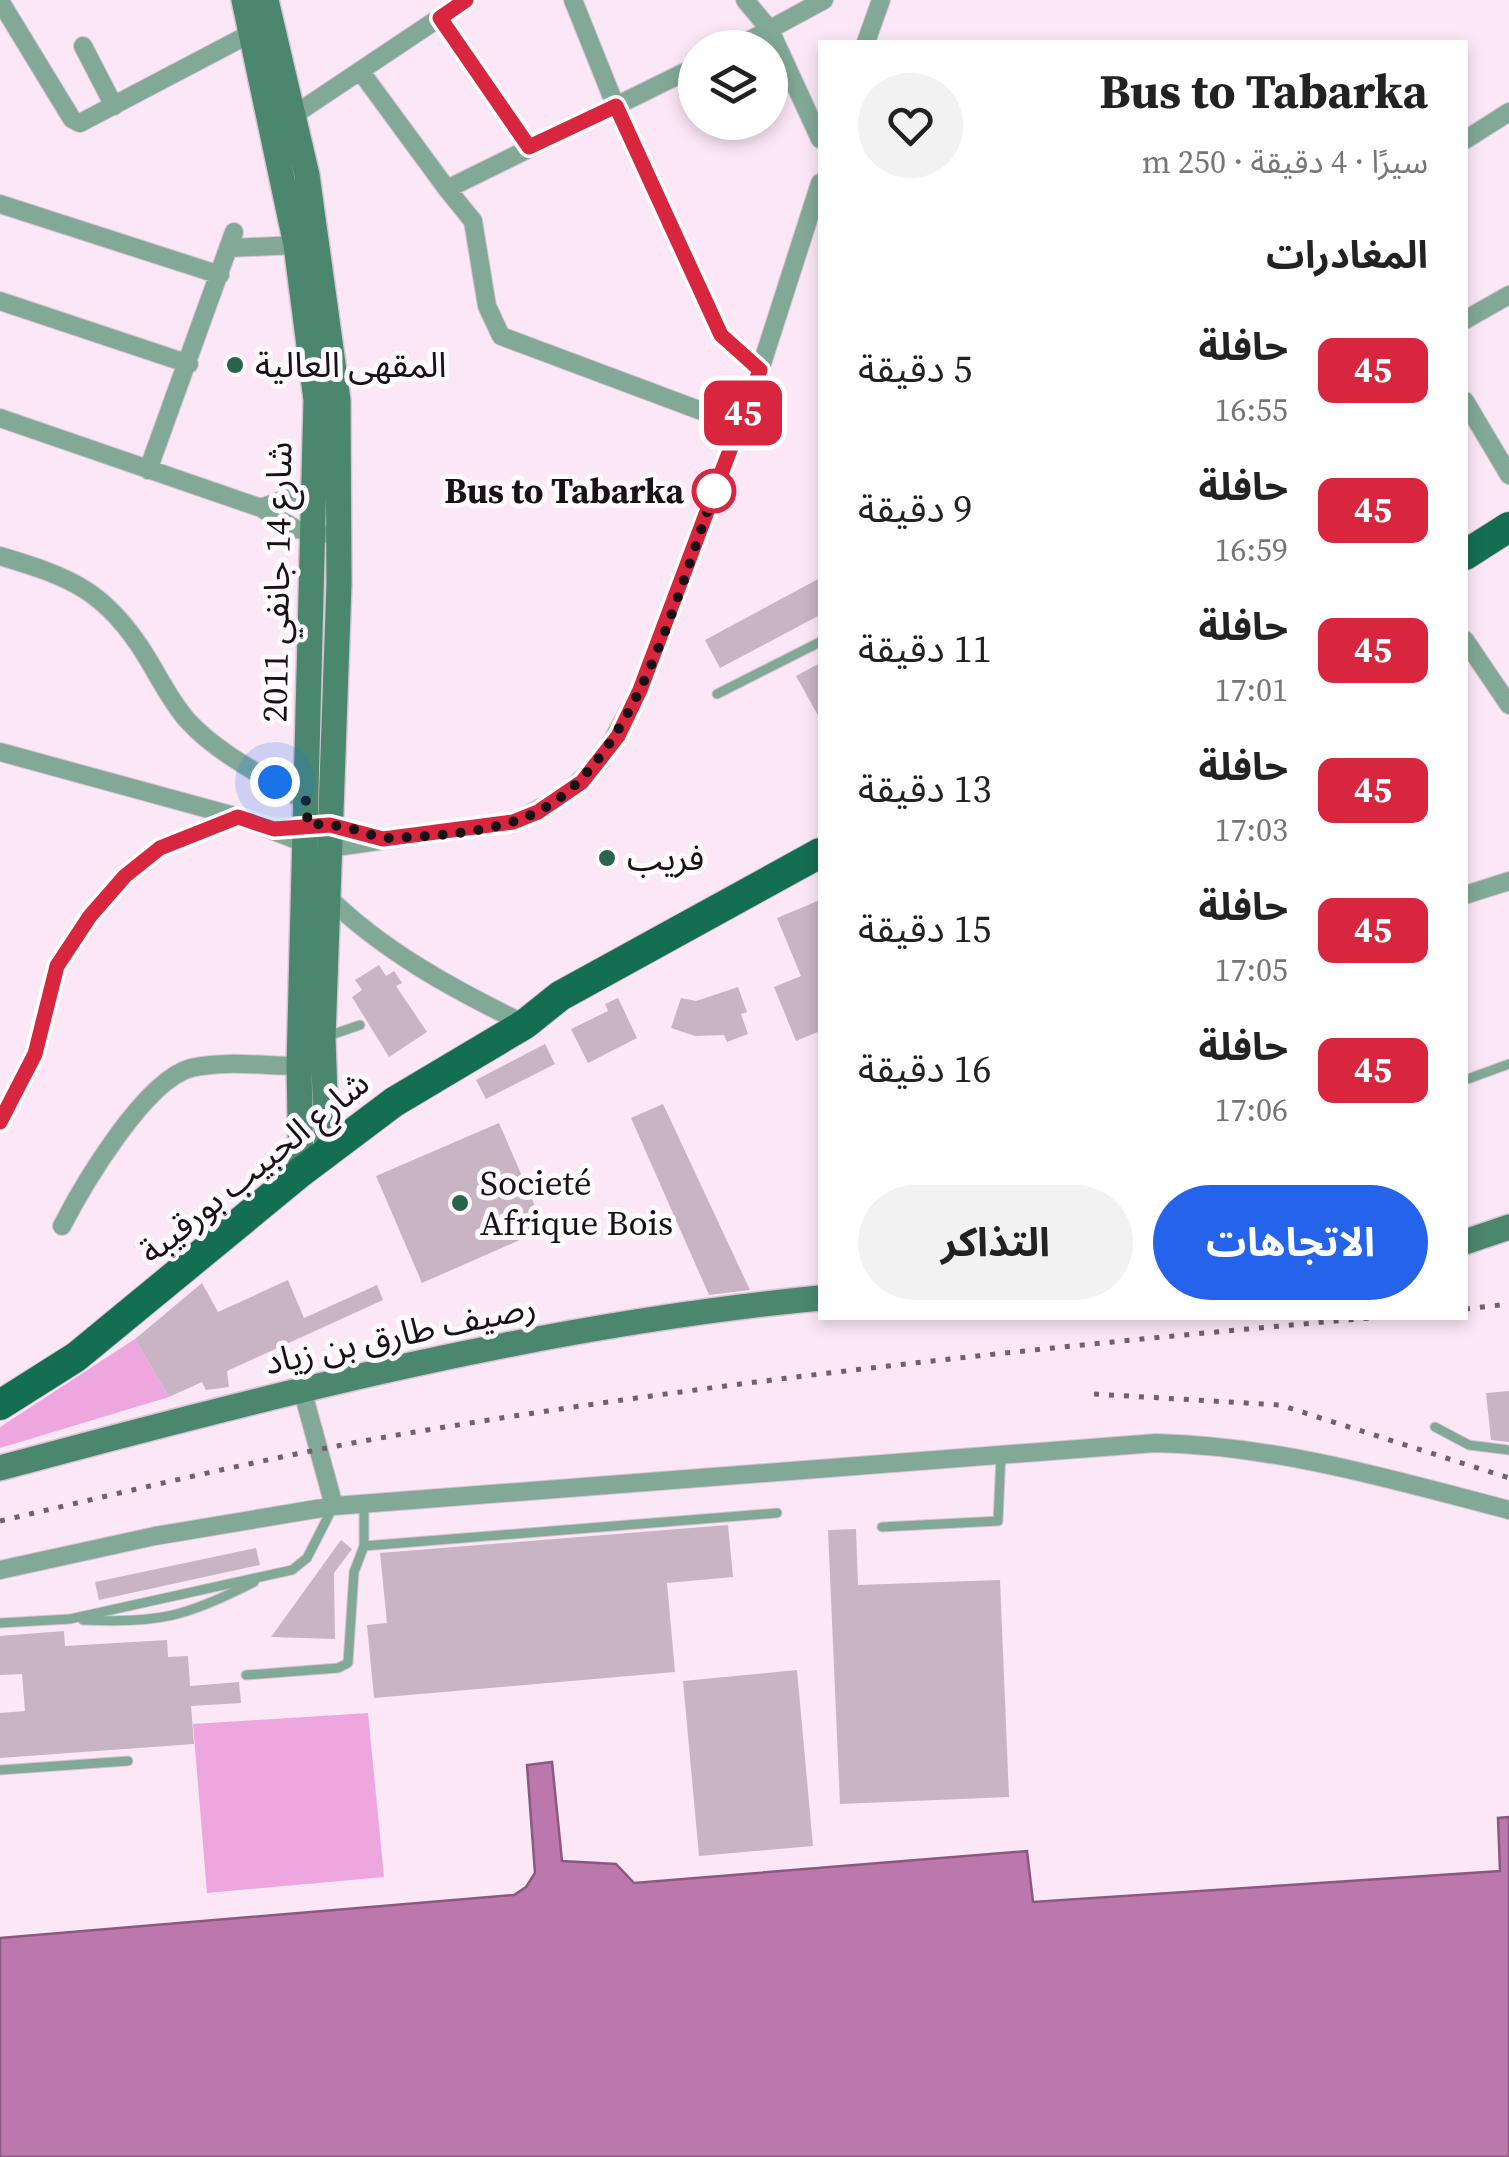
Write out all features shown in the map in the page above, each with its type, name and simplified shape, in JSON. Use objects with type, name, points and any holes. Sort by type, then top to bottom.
[{"type":"main road","name":"شارع 14 جانفي 2011","points":[[244,0],[263,19],[294,116],[332,338],[316,829],[306,874],[299,1066],[313,1150]]},
{"type":"main road","name":"شارع 14 جانفي 2011","points":[[263,19],[328,493]]},
{"type":"main road","points":[[1468,553],[1509,527]]},
{"type":"main road","name":"شارع 14 جانفي 2011","points":[[313,1150],[327,896],[316,829]]},
{"type":"main road","name":"شارع الحبيب بورقيبة","points":[[0,1382],[98,1316],[430,1057],[516,1020],[818,854]]},
{"type":"main road","name":"شارع الحبيب بورقيبة","points":[[0,1405],[76,1357],[313,1150]]},
{"type":"main road","points":[[1468,1241],[1509,1227]]},
{"type":"main road","name":"رصيف طارق بن زياد","points":[[0,1468],[302,1389],[528,1341],[818,1298]]},
{"type":"street","points":[[294,116],[466,0]]},
{"type":"street","points":[[573,0],[616,106],[721,335],[760,370]]},
{"type":"street","points":[[745,0],[770,30],[824,0]]},
{"type":"street","points":[[867,40],[880,0]]},
{"type":"street","points":[[5,2],[72,119],[80,123],[263,19]]},
{"type":"street","points":[[440,18],[529,147]]},
{"type":"street","points":[[83,46],[114,106]]},
{"type":"street","points":[[788,69],[818,135]]},
{"type":"street","points":[[361,72],[473,221],[487,306],[501,336],[739,425]]},
{"type":"street","points":[[447,189],[678,75]]},
{"type":"street","points":[[1468,138],[1507,118]]},
{"type":"street","points":[[0,752],[274,829],[316,829],[383,839],[513,822],[562,797],[600,761],[640,690],[760,370],[818,189]]},
{"type":"street","points":[[0,204],[220,275]]},
{"type":"street","points":[[148,470],[232,240],[296,245]]},
{"type":"street","points":[[1468,318],[1509,295]]},
{"type":"street","points":[[0,301],[189,364]]},
{"type":"street","points":[[1468,406],[1509,474]]},
{"type":"street","points":[[0,418],[261,508],[296,529],[327,534]]},
{"type":"street","points":[[261,508],[300,493],[328,493]]},
{"type":"street","points":[[0,556],[65,577],[104,601],[132,634],[186,719],[316,829]]},
{"type":"street","points":[[1468,644],[1509,705]]},
{"type":"street","points":[[0,1122],[35,1054],[57,966],[90,916],[125,876],[160,848],[238,817]]},
{"type":"street","points":[[306,874],[384,943],[516,1020]]},
{"type":"street","points":[[1468,894],[1509,881]]},
{"type":"street","points":[[62,1226],[108,1146],[180,1072],[205,1066],[299,1066]]},
{"type":"street","points":[[302,1389],[334,1506]]},
{"type":"street","points":[[0,1570],[155,1536],[334,1506],[1156,1443],[1243,1447],[1315,1459],[1509,1510]]},
{"type":"lane","points":[[717,694],[818,643]]},
{"type":"lane","points":[[322,1038],[360,1025]]},
{"type":"lane","points":[[1468,1079],[1509,1064]]},
{"type":"lane","points":[[1435,1427],[1470,1445],[1509,1450]]},
{"type":"lane","points":[[882,1527],[998,1521],[1000,1452]]},
{"type":"lane","points":[[246,1675],[338,1668],[348,1663],[354,1572],[364,1546],[364,1504]]},
{"type":"lane","points":[[70,1619],[300,1566],[334,1506]]},
{"type":"lane","points":[[364,1546],[777,1513]]},
{"type":"lane","points":[[0,1623],[166,1619],[204,1607],[266,1575]]},
{"type":"lane","points":[[0,1770],[128,1761]]},
{"type":"shaded area","points":[[135,1339],[169,1397],[0,1448],[0,1427]]},
{"type":"shaded area","points":[[368,1713],[384,1877],[207,1893],[193,1724]]},
{"type":"shaded area","points":[[552,1762],[562,1861],[616,1864],[634,1883],[1027,1851],[1033,1902],[1500,1871],[1498,1818],[1509,1817],[1509,2157],[0,2157],[0,1938],[514,1895],[526,1887],[535,1873],[527,1765]]},
{"type":"building","points":[[818,579],[818,616],[720,668],[705,640]]},
{"type":"building","points":[[818,664],[818,715],[796,676]]},
{"type":"building","points":[[818,901],[818,1032],[796,1041],[774,987],[801,976],[777,918]]},
{"type":"building","points":[[379,965],[386,976],[394,971],[402,983],[396,986],[427,1032],[389,1057],[352,997],[362,990],[355,980]]},
{"type":"building","points":[[738,987],[747,1012],[741,1014],[748,1034],[727,1042],[724,1035],[695,1036],[671,1028],[681,998],[696,1001]]},
{"type":"building","points":[[618,998],[637,1038],[588,1063],[571,1029],[608,1011],[605,1004]]},
{"type":"building","points":[[545,1044],[555,1064],[486,1099],[476,1080]]},
{"type":"building","points":[[663,1104],[750,1290],[709,1295],[631,1118]]},
{"type":"building","name":"Societé Afrique Bois","points":[[499,1123],[545,1229],[422,1283],[376,1176]]},
{"type":"building","points":[[288,1280],[304,1318],[377,1285],[383,1300],[227,1371],[229,1387],[206,1390],[202,1382],[169,1397],[135,1339],[202,1283],[218,1312]]},
{"type":"building","points":[[1509,1391],[1509,1442],[1491,1440],[1486,1393]]},
{"type":"building","points":[[728,1525],[733,1577],[667,1583],[675,1672],[374,1698],[367,1625],[387,1623],[380,1553]]},
{"type":"building","points":[[856,1529],[858,1585],[1000,1580],[1009,1797],[840,1804],[828,1530]]},
{"type":"building","points":[[341,1540],[352,1549],[334,1573],[335,1639],[271,1637]]},
{"type":"building","points":[[256,1548],[260,1565],[99,1600],[95,1582]]},
{"type":"building","points":[[64,1631],[65,1646],[167,1640],[168,1657],[188,1656],[190,1686],[239,1682],[241,1703],[191,1706],[194,1744],[0,1758],[0,1713],[25,1711],[22,1674],[0,1675],[0,1636]]},
{"type":"building","points":[[797,1670],[813,1846],[699,1856],[683,1681]]},
{"type":"railway","points":[[1468,1309],[1509,1304]]},
{"type":"railway","points":[[0,1521],[311,1451],[534,1413],[891,1366],[1348,1320]]},
{"type":"railway","points":[[1094,1394],[1280,1405],[1509,1478]]},
{"type":"bus line","name":"45","points":[[0,1122],[28,1074],[52,980],[65,948],[125,876],[160,848],[238,817],[274,829],[330,825],[383,839],[513,822],[538,812],[582,782],[618,736],[640,690],[760,370],[721,335],[616,106],[529,147],[440,18],[466,0]]},
{"type":"place","name":"المقهى العالية","points":[[235,365]]},
{"type":"place","name":"Bus to Tabarka","points":[[714,491]]},
{"type":"place","name":"فريب","points":[[607,858]]},
{"type":"place","name":"Societé Afrique Bois","points":[[460,1203]]},
{"type":"route","points":[[275,782],[308,802],[307,824],[348,828],[383,839],[513,822],[562,797],[582,782],[618,736],[640,690],[720,476],[714,491]]}]
